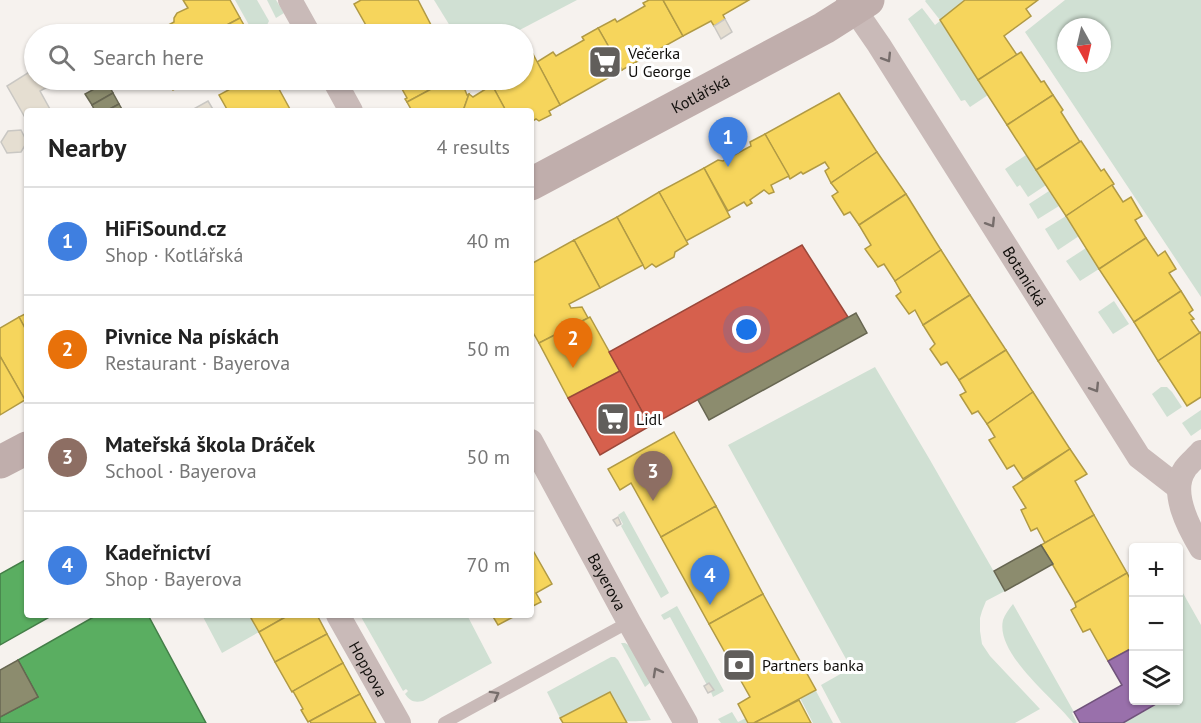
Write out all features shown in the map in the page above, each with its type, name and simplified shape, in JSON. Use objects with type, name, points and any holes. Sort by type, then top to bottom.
[{"type":"main road","name":"Kotlářská","points":[[534,182],[814,33],[857,3]]},
{"type":"main road","points":[[0,462],[24,450]]},
{"type":"street","points":[[290,0],[303,24]]},
{"type":"street","name":"Botanická","points":[[857,3],[879,45],[1139,457],[1179,488]]},
{"type":"street","points":[[339,90],[349,108]]},
{"type":"street","name":"Bayerova","points":[[534,447],[686,723]]},
{"type":"street","points":[[1201,452],[1184,470],[1179,488],[1185,517],[1201,548]]},
{"type":"street","name":"Hoppova","points":[[340,618],[399,723]]},
{"type":"lane","points":[[444,723],[629,622]]},
{"type":"green space","points":[[235,0],[257,0],[269,21],[268,24],[248,24]]},
{"type":"green space","points":[[267,0],[276,0],[284,13],[276,18]]},
{"type":"green space","points":[[434,0],[577,0],[531,24],[449,24]]},
{"type":"green space","points":[[926,0],[965,0],[940,20]]},
{"type":"green space","points":[[1065,0],[1201,0],[1201,297],[1025,32]]},
{"type":"green space","points":[[922,8],[935,25],[940,21],[988,95],[970,107],[965,100],[961,101],[908,19]]},
{"type":"green space","points":[[1026,155],[1046,185],[1028,197],[1020,185],[1017,187],[1005,169]]},
{"type":"green space","points":[[1049,191],[1059,206],[1038,219],[1029,204]]},
{"type":"green space","points":[[1066,216],[1079,236],[1058,250],[1045,229]]},
{"type":"green space","points":[[1086,248],[1099,269],[1080,281],[1066,261]]},
{"type":"green space","points":[[1114,301],[1129,324],[1113,334],[1098,312]]},
{"type":"green space","points":[[875,367],[1005,591],[986,601],[980,618],[980,631],[982,644],[990,656],[1040,709],[1015,723],[841,723],[821,685],[851,668],[728,445]]},
{"type":"green space","points":[[1161,387],[1167,387],[1182,407],[1167,417],[1152,394]]},
{"type":"green space","points":[[1201,410],[1201,429],[1191,436],[1182,423]]},
{"type":"green space","points":[[624,511],[669,593],[661,598],[621,526],[623,524],[618,515]]},
{"type":"green space","points":[[1183,593],[1201,625],[1201,723],[1123,723],[1156,705],[1183,705]]},
{"type":"green space","points":[[1013,604],[1074,712],[1072,713],[1077,723],[1073,723],[1028,675],[1008,647],[1003,633],[1003,620]]},
{"type":"green space","points":[[677,606],[724,691],[713,697],[711,692],[713,690],[707,685],[670,617],[664,620],[661,615]]},
{"type":"green space","points":[[204,618],[251,618],[259,632],[222,653]]},
{"type":"green space","points":[[362,618],[469,618],[492,663],[423,701],[412,701],[405,694],[408,691],[406,689],[403,691]]},
{"type":"green space","points":[[621,643],[630,646],[651,682],[645,687]]},
{"type":"green space","points":[[611,657],[618,660],[651,720],[560,718],[547,692]]},
{"type":"green space","points":[[816,690],[833,723],[813,723],[800,698]]},
{"type":"green space","points":[[732,712],[738,722],[746,718],[748,723],[721,723],[718,719]]},
{"type":"building: Homes","points":[[183,0],[230,0],[240,18],[229,24],[170,24],[174,22],[177,13],[188,8]]},
{"type":"building: Homes","points":[[361,0],[418,0],[430,24],[365,24],[354,4]]},
{"type":"building: Homes","points":[[649,0],[663,0],[683,36],[622,70],[598,28],[615,19],[617,22],[645,6],[643,3]]},
{"type":"building: Homes","points":[[663,0],[749,0],[723,15],[725,19],[720,23],[714,26],[711,21],[683,36]]},
{"type":"building: Homes","points":[[965,0],[1038,0],[1026,9],[1031,16],[1004,36],[1017,55],[978,80],[940,20]]},
{"type":"building: Homes","points":[[240,18],[243,24],[229,24]]},
{"type":"building: Homes","points":[[598,28],[622,70],[560,105],[537,62],[553,52],[556,56],[584,40],[582,37]]},
{"type":"building: Homes","points":[[1021,52],[1041,82],[1044,81],[1053,95],[1007,125],[978,80]]},
{"type":"building: Homes","points":[[534,56],[560,105],[549,111],[551,115],[539,121],[534,120],[534,108],[504,108],[495,90],[534,90]]},
{"type":"building: Homes","points":[[228,90],[279,90],[289,108],[226,108],[219,95]]},
{"type":"building: Homes","points":[[403,90],[429,90],[407,102],[405,99],[407,98]]},
{"type":"building: Homes","points":[[429,90],[465,90],[467,95],[469,94],[464,108],[410,108],[407,102]]},
{"type":"building: Homes","points":[[484,90],[495,90],[504,108],[464,108],[469,94],[473,97]]},
{"type":"building: Homes","points":[[839,93],[877,152],[831,183],[825,171],[829,168],[825,162],[790,179],[765,134]]},
{"type":"building: Homes","points":[[1053,95],[1080,142],[1036,170],[1007,125]]},
{"type":"building: Homes","points":[[765,134],[789,176],[771,185],[774,192],[769,194],[764,190],[750,200],[752,203],[747,206],[744,202],[728,211],[704,168],[751,146],[750,142]]},
{"type":"building: Homes","points":[[1081,141],[1101,171],[1104,169],[1114,184],[1066,216],[1036,170]]},
{"type":"building: Homes","points":[[877,152],[906,194],[859,225],[850,212],[844,215],[832,196],[838,192],[831,183]]},
{"type":"building: Homes","points":[[704,168],[730,217],[686,241],[659,192]]},
{"type":"building: Homes","points":[[1112,185],[1123,202],[1131,197],[1142,216],[1135,220],[1146,238],[1099,269],[1066,216]]},
{"type":"building: Homes","points":[[659,192],[688,244],[675,252],[674,257],[656,267],[652,264],[645,269],[617,217]]},
{"type":"building: Homes","points":[[906,194],[941,250],[895,281],[884,264],[878,267],[865,249],[871,245],[859,225]]},
{"type":"building: Homes","points":[[617,217],[643,265],[600,288],[574,240]]},
{"type":"building: Homes","points":[[1146,238],[1158,256],[1165,251],[1176,269],[1169,273],[1181,291],[1134,322],[1099,269]]},
{"type":"building: Homes","points":[[574,240],[600,288],[569,304],[571,308],[582,307],[588,318],[539,343],[534,334],[534,262]]},
{"type":"building: Homes","points":[[941,250],[970,295],[923,325],[915,310],[909,314],[896,296],[901,292],[895,281]]},
{"type":"building: Homes","points":[[1181,291],[1193,310],[1189,313],[1194,319],[1191,320],[1200,333],[1158,361],[1134,322]]},
{"type":"building: Homes","points":[[970,295],[1006,350],[959,380],[947,362],[941,365],[930,349],[935,344],[923,325]]},
{"type":"building: Homes","points":[[24,314],[24,326],[19,317]]},
{"type":"building: Homes","points":[[19,317],[24,326],[24,398],[0,356],[0,328]]},
{"type":"building: Homes","points":[[590,317],[620,371],[568,398],[539,343]]},
{"type":"building: Homes","points":[[1201,332],[1201,397],[1187,406],[1158,361]]},
{"type":"building: Homes","points":[[1006,350],[1033,392],[987,424],[978,411],[972,414],[960,395],[966,392],[959,380]]},
{"type":"building: Homes","points":[[0,356],[24,401],[0,415]]},
{"type":"building: Homes","points":[[1033,392],[1070,449],[1023,479],[1014,465],[1007,469],[989,440],[995,437],[987,424]]},
{"type":"building: Homes","points":[[674,432],[716,506],[661,537],[631,483],[620,490],[608,469]]},
{"type":"building: Homes","points":[[1070,449],[1087,474],[1075,481],[1094,515],[1045,543],[1037,528],[1031,531],[1021,510],[1026,508],[1013,487]]},
{"type":"building: Homes","points":[[716,506],[763,594],[709,624],[661,537]]},
{"type":"building: Homes","points":[[1094,515],[1127,573],[1075,603],[1041,545]]},
{"type":"building: Homes","points":[[534,552],[552,584],[536,593],[541,602],[534,606]]},
{"type":"building: Homes","points":[[1127,573],[1129,577],[1129,650],[1108,661],[1090,629],[1083,632],[1071,610],[1076,607],[1075,603]]},
{"type":"building: Homes","points":[[763,594],[816,690],[754,723],[748,723],[738,704],[750,697],[709,624]]},
{"type":"building: Homes","points":[[251,618],[284,618],[259,632]]},
{"type":"building: Homes","points":[[284,618],[319,618],[327,634],[275,662],[259,632]]},
{"type":"building: Homes","points":[[494,618],[511,618],[498,625]]},
{"type":"building: Homes","points":[[327,634],[343,663],[292,692],[275,662]]},
{"type":"building: Homes","points":[[343,663],[360,694],[308,722],[293,691]]},
{"type":"building: Homes","points":[[610,692],[627,723],[563,723],[560,718]]},
{"type":"building: Homes","points":[[360,694],[376,723],[311,723],[310,721]]},
{"type":"building: Homes","points":[[799,700],[811,723],[754,723]]},
{"type":"building: Shops","points":[[802,245],[848,317],[650,426],[609,352]]},
{"type":"building: Shops","name":"Lidl","points":[[620,371],[650,426],[600,455],[568,398]]},
{"type":"building: Offices","points":[[1129,650],[1129,705],[1154,705],[1123,723],[1080,723],[1074,712],[1122,685],[1108,661]]},
{"type":"building: Public","points":[[24,561],[24,618],[48,618],[0,645],[0,574]]},
{"type":"building: Public","points":[[92,618],[150,618],[206,723],[0,723],[0,717],[38,697],[18,660]]},
{"type":"building: Industry","points":[[92,90],[111,90],[113,93],[92,105],[85,94]]},
{"type":"building: Industry","points":[[113,93],[119,104],[112,108],[94,108],[92,105]]},
{"type":"building: Industry","points":[[856,313],[867,333],[709,420],[698,400]]},
{"type":"building: Industry","points":[[1041,545],[1053,564],[1005,591],[994,571]]},
{"type":"building: Industry","points":[[18,660],[38,697],[0,717],[0,670]]},
{"type":"building: Other","points":[[725,19],[732,32],[721,39],[714,26]]},
{"type":"building: Other","points":[[24,75],[24,90],[42,90],[40,91],[49,108],[24,108],[24,116],[7,86]]},
{"type":"building: Other","points":[[208,101],[212,108],[195,108]]},
{"type":"building: Other","points":[[21,130],[24,136],[24,147],[21,152],[7,153],[1,142],[8,131]]},
{"type":"building: Other","points":[[618,517],[621,524],[617,526],[613,520]]},
{"type":"building: Other","points":[[709,683],[714,690],[708,693],[704,686]]},
{"type":"place","name":"Večerka U George","points":[[605,62]]},
{"type":"place","name":"HiFiSound.cz","points":[[728,167]]},
{"type":"place","name":"Pivnice Na pískách","points":[[573,368]]},
{"type":"place","name":"Lidl","points":[[613,419]]},
{"type":"place","name":"Mateřská škola Dráček","points":[[653,501]]},
{"type":"place","name":"Kadeřnictví","points":[[710,605]]},
{"type":"place","name":"Partners banka","points":[[739,665]]}]
